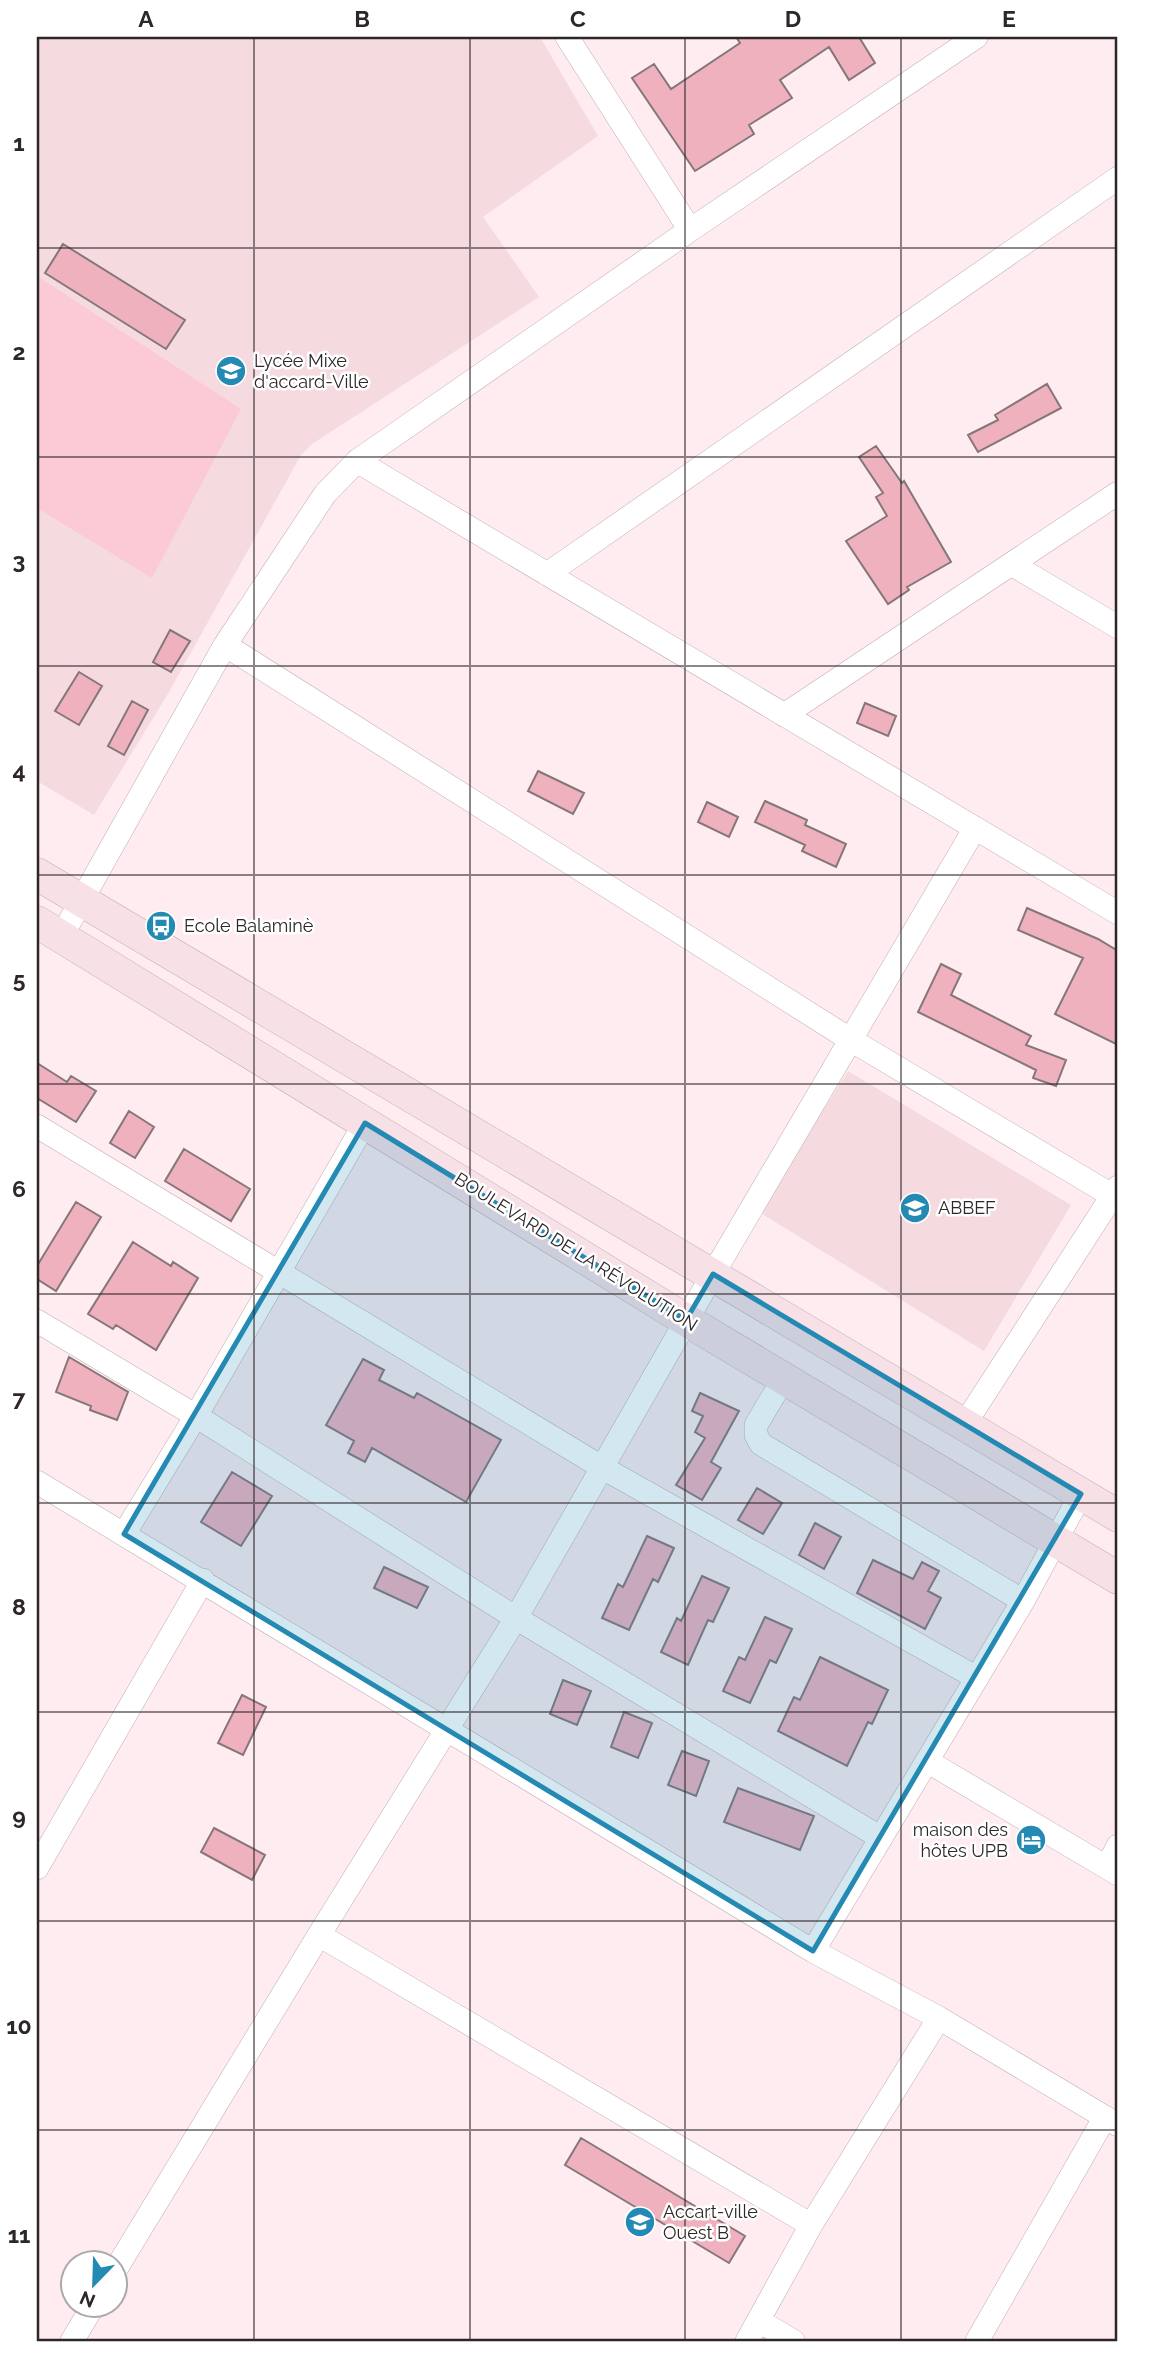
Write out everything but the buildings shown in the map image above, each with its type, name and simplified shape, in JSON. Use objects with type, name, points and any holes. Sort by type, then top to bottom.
[{"type":"main road","points":[[37,874],[713,1273],[1118,1516]]},
{"type":"main road","name":"BOULEVARD DE LA RÉVOLUTION","points":[[49,929],[686,1320],[1118,1578]]},
{"type":"street","points":[[567,37],[690,230]]},
{"type":"street","points":[[49,929],[81,899],[225,645],[325,494],[357,461],[690,230],[976,37]]},
{"type":"street","points":[[547,574],[1118,178]]},
{"type":"street","points":[[357,461],[1118,913]]},
{"type":"street","points":[[784,715],[1118,493]]},
{"type":"street","points":[[1013,565],[1118,627]]},
{"type":"street","points":[[225,645],[851,1040],[1116,1194],[964,1425]]},
{"type":"street","points":[[129,2248],[516,1618],[713,1273],[975,828]]},
{"type":"street","points":[[124,1534],[196,1416],[365,1123]]},
{"type":"street","points":[[37,1126],[603,1468],[977,1678]]},
{"type":"street","points":[[37,1321],[196,1416],[516,1618],[881,1838]]},
{"type":"street","points":[[784,1378],[756,1425],[756,1435],[761,1444],[1023,1601]]},
{"type":"street","points":[[37,1482],[813,1951],[939,2018],[1112,2121],[977,2341]]},
{"type":"street","points":[[813,1951],[1023,1601],[1082,1494]]},
{"type":"street","points":[[37,1868],[202,1580]]},
{"type":"street","points":[[927,1761],[1112,1870],[1118,1846]]},
{"type":"street","points":[[319,1935],[811,2225]]},
{"type":"street","points":[[747,2341],[811,2225],[939,2018]]},
{"type":"street","points":[[72,2341],[86,2318]]},
{"type":"street","points":[[759,2321],[793,2341]]},
{"type":"highlighted area","points":[[365,1123],[686,1320],[713,1274],[1081,1494],[813,1951],[124,1534]]},
{"type":"shaded area","name":"Lycée Mixe d'accard-Ville","points":[[37,37],[540,37],[598,136],[483,217],[539,297],[312,444],[301,455],[169,692],[94,815],[37,781]]},
{"type":"shaded area","points":[[37,276],[241,409],[152,578],[37,508]]},
{"type":"shaded area","name":"ABBEF","points":[[848,1071],[1071,1205],[984,1351],[759,1212]]},
{"type":"place","name":"Lycée Mixe d'accard-Ville","points":[[231,371]]},
{"type":"place","name":"Ecole Balaminè","points":[[161,926]]},
{"type":"place","name":"ABBEF","points":[[915,1208]]},
{"type":"place","name":"maison des hôtes UPB","points":[[1031,1840]]},
{"type":"place","name":"Accart-ville Ouest B","points":[[640,2222]]}]
